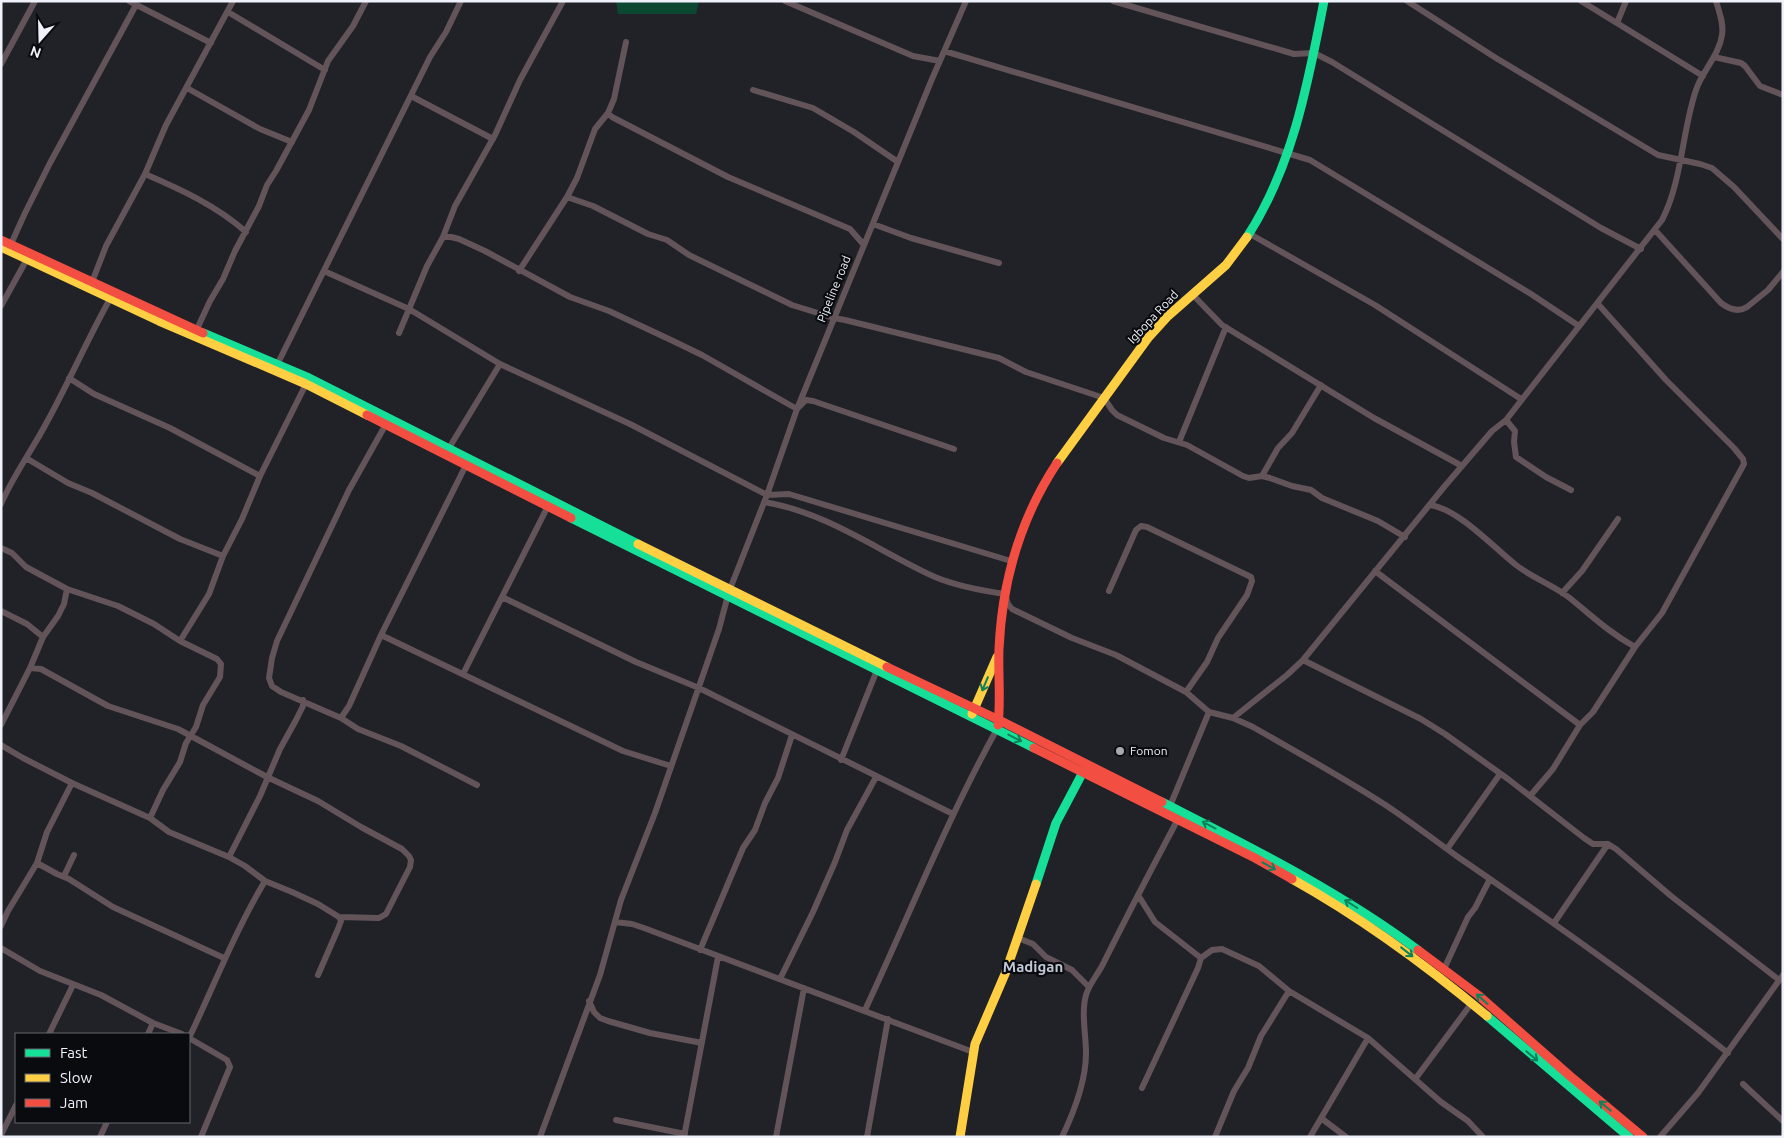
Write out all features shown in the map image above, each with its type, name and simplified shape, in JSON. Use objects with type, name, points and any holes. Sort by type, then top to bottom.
[{"type":"main road","name":"Igbopa Road","points":[[999,652],[1005,594],[1012,561],[1020,535],[1036,500],[1066,451],[1137,352],[1167,317],[1232,259],[1250,234],[1274,189],[1289,153],[1314,53],[1324,1]]},
{"type":"main road","points":[[1,240],[308,378],[449,448],[877,670],[998,724],[1170,806],[1259,851],[1318,884],[1401,936],[1478,995],[1642,1137]]},
{"type":"main road","points":[[1,247],[159,321],[306,384],[548,506],[880,664],[973,713]]},
{"type":"main road","points":[[973,713],[999,652]]},
{"type":"main road","points":[[998,724],[999,652]]},
{"type":"main road","points":[[998,724],[1083,772],[1255,858],[1380,933],[1439,976],[1629,1137]]},
{"type":"main road","points":[[960,1137],[973,1052],[979,1034],[1001,984],[1018,938],[1056,823],[1083,772]]},
{"type":"street","points":[[1,64],[35,1]]},
{"type":"street","points":[[92,282],[106,246],[145,174],[166,125],[233,1]]},
{"type":"street","points":[[197,329],[235,250],[259,206],[267,185],[309,110],[325,70],[337,47],[353,26],[366,1]]},
{"type":"street","points":[[277,365],[430,57],[446,32],[461,1]]},
{"type":"street","points":[[399,333],[427,266],[443,237],[455,206],[493,139],[520,80],[563,1]]},
{"type":"street","points":[[785,1],[913,56],[940,61]]},
{"type":"street","name":"Pipeline road","points":[[540,1137],[600,974],[621,900],[655,813],[719,629],[729,592],[767,495],[797,410],[966,1]]},
{"type":"street","points":[[1113,1],[1294,54],[1314,53],[1332,62],[1601,228],[1641,249]]},
{"type":"street","points":[[1407,1],[1496,58],[1658,155],[1712,168],[1734,187],[1783,238]]},
{"type":"street","points":[[1581,1],[1703,76]]},
{"type":"street","points":[[1617,23],[1626,1]]},
{"type":"street","points":[[1233,718],[1303,660],[1462,466],[1492,431],[1506,420],[1655,230],[1669,206],[1697,88],[1714,57],[1723,33],[1716,1]]},
{"type":"street","points":[[11,244],[132,3],[211,44]]},
{"type":"street","points":[[228,12],[325,70]]},
{"type":"street","points":[[519,271],[567,197],[577,178],[595,129],[608,113],[614,99],[626,42]]},
{"type":"street","points":[[944,52],[1310,160],[1531,294],[1580,326]]},
{"type":"street","points":[[1714,57],[1745,66],[1760,86],[1783,95]]},
{"type":"street","points":[[187,88],[260,129],[292,142]]},
{"type":"street","points":[[753,90],[813,108],[854,132],[898,162]]},
{"type":"street","points":[[411,96],[493,139]]},
{"type":"street","points":[[608,113],[612,117],[728,177],[850,229],[864,245]]},
{"type":"street","points":[[145,174],[223,214],[246,232]]},
{"type":"street","points":[[567,197],[593,206],[648,234],[668,240],[689,255],[792,304],[834,318],[999,358],[1026,372],[1104,398],[1117,415],[1164,438],[1187,445],[1243,476],[1249,478],[1262,476],[1311,490],[1322,498],[1378,521],[1404,537]]},
{"type":"street","points":[[873,224],[911,238],[998,263]]},
{"type":"street","points":[[1655,230],[1721,303],[1735,310],[1747,307],[1768,290],[1783,272]]},
{"type":"street","points":[[1250,234],[1375,305],[1521,400]]},
{"type":"street","points":[[443,237],[459,239],[570,297],[608,311],[686,347],[797,410],[806,400],[813,401],[954,449]]},
{"type":"street","points":[[1,306],[27,260]]},
{"type":"street","points":[[324,270],[409,309],[500,364],[630,424],[767,495],[789,494],[1012,561]]},
{"type":"street","points":[[1192,294],[1226,327],[1374,418],[1462,466]]},
{"type":"street","points":[[2,502],[111,298]]},
{"type":"street","points":[[1530,796],[1553,769],[1580,725],[1593,712],[1635,647],[1667,606],[1744,464],[1743,459],[1734,448],[1666,380],[1598,304]]},
{"type":"street","points":[[1179,442],[1226,327]]},
{"type":"street","points":[[449,448],[500,364]]},
{"type":"street","points":[[69,378],[94,394],[170,428],[260,476]]},
{"type":"street","points":[[180,641],[209,594],[223,556],[306,384]]},
{"type":"street","points":[[1262,476],[1278,448],[1292,432],[1321,385]]},
{"type":"street","points":[[1506,420],[1514,431],[1516,457],[1546,477],[1571,490]]},
{"type":"street","points":[[386,424],[349,490],[284,627],[272,658],[269,678],[272,686],[281,692],[341,718],[358,729],[401,746],[477,785]]},
{"type":"street","points":[[26,458],[68,483],[92,492],[180,539],[223,556]]},
{"type":"street","points":[[341,718],[349,706],[381,635],[466,465]]},
{"type":"street","points":[[764,502],[782,505],[815,516],[936,578],[1005,594],[1008,604],[1012,609],[1072,638],[1116,654],[1186,692],[1209,712],[1233,718],[1262,732],[1388,806],[1554,923],[1668,1006],[1728,1053]]},
{"type":"street","points":[[1430,505],[1444,508],[1489,540],[1525,572],[1562,593],[1610,632],[1635,647]]},
{"type":"street","points":[[463,674],[548,506]]},
{"type":"street","points":[[1562,593],[1582,571],[1618,519]]},
{"type":"street","points":[[1109,591],[1136,530],[1140,526],[1147,527],[1251,577],[1252,582],[1247,595],[1218,638],[1207,662],[1186,692]]},
{"type":"street","points":[[1,548],[12,553],[26,567],[67,589],[118,606],[154,624],[180,641],[217,659],[221,664],[222,671],[211,695],[203,705],[196,727],[150,818]]},
{"type":"street","points":[[1375,572],[1580,725]]},
{"type":"street","points":[[1,725],[4,710],[30,668],[43,637],[64,604],[67,589]]},
{"type":"street","points":[[502,597],[636,662],[698,688],[953,814]]},
{"type":"street","points":[[1,611],[27,624],[43,637]]},
{"type":"street","points":[[381,635],[623,751],[671,766]]},
{"type":"street","points":[[1303,660],[1421,719],[1444,734],[1530,796],[1584,838],[1594,844],[1608,844],[1616,849],[1671,896],[1781,977],[1698,1093],[1660,1137]]},
{"type":"street","points":[[1,745],[72,783],[150,818],[169,832],[229,857],[245,866],[265,882],[318,904],[339,917],[379,918],[386,914],[410,867],[410,856],[402,849],[318,801],[165,724],[108,706],[41,669],[30,668]]},
{"type":"street","points":[[841,760],[877,670]]},
{"type":"street","points":[[229,857],[300,713],[303,700]]},
{"type":"street","points":[[1170,806],[1209,712]]},
{"type":"street","points":[[865,1010],[953,814],[998,724]]},
{"type":"street","points":[[700,950],[743,848],[755,830],[778,778],[792,735]]},
{"type":"street","points":[[1447,849],[1500,774]]},
{"type":"street","points":[[780,979],[813,912],[847,830],[876,777]]},
{"type":"street","points":[[1,926],[37,863],[47,832],[72,783]]},
{"type":"street","points":[[1062,1137],[1069,1122],[1082,1079],[1086,1055],[1084,1006],[1089,987],[1101,969],[1178,819]]},
{"type":"street","points":[[1554,923],[1608,844]]},
{"type":"street","points":[[64,876],[74,855]]},
{"type":"street","points":[[37,863],[64,876],[113,908],[224,958]]},
{"type":"street","points":[[1444,969],[1468,917],[1475,908],[1490,879]]},
{"type":"street","points":[[190,1036],[224,958],[252,902],[265,882]]},
{"type":"street","points":[[1138,895],[1155,922],[1200,958]]},
{"type":"street","points":[[318,975],[341,921],[339,917]]},
{"type":"street","points":[[615,922],[632,924],[973,1052]]},
{"type":"street","points":[[1018,938],[1034,944],[1046,957],[1072,970],[1089,987]]},
{"type":"street","points":[[1,948],[36,969],[101,995],[154,1023],[179,1033]]},
{"type":"street","points":[[1142,1088],[1198,968],[1200,958],[1212,950],[1222,949],[1259,966],[1289,990],[1368,1038],[1442,1102],[1468,1121],[1483,1137]]},
{"type":"street","points":[[616,1120],[684,1135],[718,957]]},
{"type":"street","points":[[50,1033],[73,984]]},
{"type":"street","points":[[776,1137],[804,988]]},
{"type":"street","points":[[1215,1137],[1234,1091],[1248,1068],[1261,1036],[1289,990]]},
{"type":"street","points":[[589,1001],[594,1012],[600,1018],[608,1021],[650,1033],[702,1043]]},
{"type":"street","points":[[1416,1078],[1471,1004]]},
{"type":"street","points":[[867,1137],[888,1019]]},
{"type":"street","points":[[149,1033],[154,1023]]},
{"type":"street","points":[[1310,1137],[1368,1038]]},
{"type":"street","points":[[190,1039],[227,1060],[230,1067],[201,1137]]},
{"type":"street","points":[[1743,1084],[1783,1122]]},
{"type":"street","points":[[1,1135],[15,1107]]},
{"type":"street","points":[[1321,1118],[1344,1136]]},
{"type":"street","points":[[100,1137],[107,1123]]},
{"type":"green space","points":[[616,1],[699,1],[696,14],[618,14]]},
{"type":"traffic: fast","points":[[1247,237],[1263,210],[1276,182],[1297,123],[1324,1]]},
{"type":"traffic: fast","points":[[203,333],[309,378],[638,544]]},
{"type":"traffic: fast","points":[[571,518],[1034,748]]},
{"type":"traffic: fast","points":[[1036,884],[1056,823],[1083,772]]},
{"type":"traffic: fast","points":[[1162,802],[1261,853],[1325,889],[1357,908],[1418,950]]},
{"type":"traffic: fast","points":[[1487,1016],[1629,1137]]},
{"type":"traffic: slow","points":[[1057,463],[1148,338],[1168,316],[1226,265],[1247,237]]},
{"type":"traffic: slow","points":[[1,247],[159,321],[306,384],[367,415]]},
{"type":"traffic: slow","points":[[638,544],[887,667]]},
{"type":"traffic: slow","points":[[972,714],[997,657]]},
{"type":"traffic: slow","points":[[1292,879],[1393,943],[1487,1016]]},
{"type":"traffic: slow","points":[[960,1137],[975,1044],[1005,974],[1036,884]]},
{"type":"traffic: jam","points":[[1,240],[203,333]]},
{"type":"traffic: jam","points":[[367,415],[571,518]]},
{"type":"traffic: jam","points":[[998,725],[999,649],[1004,600],[1009,575],[1023,529],[1044,484],[1057,463]]},
{"type":"traffic: jam","points":[[887,667],[999,720],[1162,802]]},
{"type":"traffic: jam","points":[[1034,748],[1255,858],[1292,879]]},
{"type":"traffic: jam","points":[[1418,950],[1478,995],[1643,1137]]},
{"type":"place","name":"Fomon","points":[[1120,751]]},
{"type":"district","name":"Madigan","points":[[1033,967]]}]
